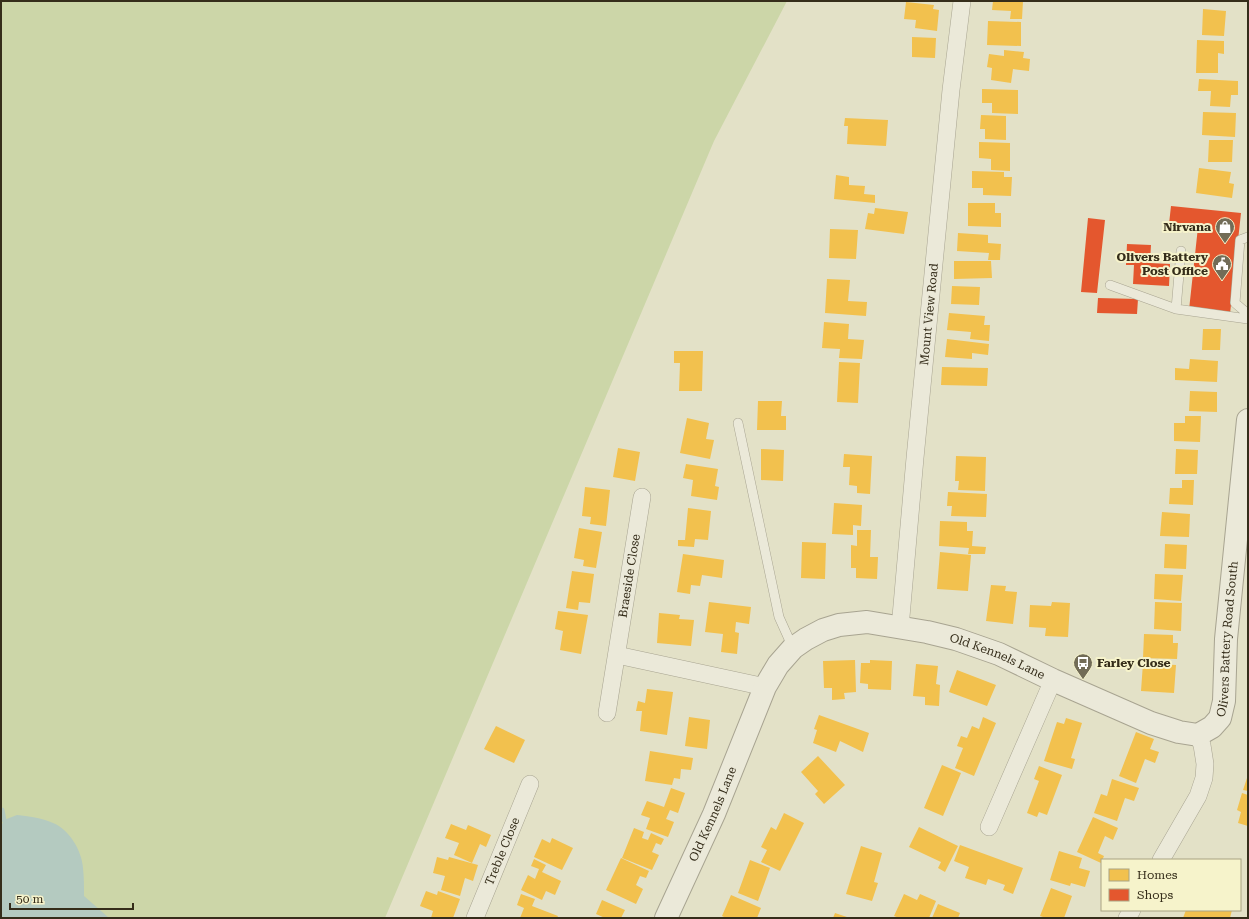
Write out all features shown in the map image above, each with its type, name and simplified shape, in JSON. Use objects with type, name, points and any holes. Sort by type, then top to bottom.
[{"type":"street","name":"Mount View Road","points":[[900,628],[951,90],[962,1]]},
{"type":"street","name":"Olivers Battery Road South","points":[[1198,735],[1212,728],[1220,718],[1224,702],[1226,639],[1248,420]]},
{"type":"street","name":"Braeside Close","points":[[607,713],[642,497]]},
{"type":"street","name":"Old Kennels Lane","points":[[666,918],[714,814],[765,687],[778,665],[793,648],[823,630],[839,624],[867,622],[927,632],[956,639],[999,654],[1053,680],[1152,723],[1179,732],[1198,735]]},
{"type":"street","points":[[616,655],[765,687]]},
{"type":"street","points":[[988,827],[1053,680]]},
{"type":"street","points":[[1162,859],[1198,796],[1204,778],[1205,764],[1202,745],[1198,735]]},
{"type":"street","name":"Treble Close","points":[[475,918],[530,784]]},
{"type":"lane","points":[[1248,237],[1240,240],[1235,303],[1248,314]]},
{"type":"lane","points":[[1176,309],[1181,251]]},
{"type":"lane","points":[[1110,285],[1176,309],[1248,319]]},
{"type":"lane","points":[[738,423],[780,617],[793,648]]},
{"type":"green space","points":[[1,1],[787,1],[714,141],[385,918],[1,918]]},
{"type":"shaded area","points":[[17,815],[49,821],[59,826],[69,835],[74,841],[82,861],[84,896],[109,918],[1,918],[1,826],[4,820]]},
{"type":"building: Homes","points":[[993,1],[1023,1],[1022,19],[1010,19],[1011,11],[992,10]]},
{"type":"building: Homes","points":[[906,2],[934,5],[933,9],[939,10],[937,31],[915,28],[916,20],[904,19]]},
{"type":"building: Homes","points":[[1203,9],[1226,11],[1224,36],[1202,35]]},
{"type":"building: Homes","points":[[988,21],[1021,22],[1021,46],[987,45]]},
{"type":"building: Homes","points":[[912,37],[936,38],[935,58],[912,57]]},
{"type":"building: Homes","points":[[1197,40],[1224,41],[1224,54],[1218,53],[1218,73],[1196,73]]},
{"type":"building: Homes","points":[[1004,50],[1024,52],[1023,58],[1030,59],[1029,71],[1013,69],[1011,83],[991,80],[992,68],[987,67],[989,54],[1004,56]]},
{"type":"building: Homes","points":[[1199,79],[1238,81],[1238,95],[1231,95],[1230,107],[1210,106],[1211,91],[1198,91]]},
{"type":"building: Homes","points":[[982,89],[1018,90],[1018,114],[992,113],[992,103],[982,103]]},
{"type":"building: Homes","points":[[1203,112],[1236,113],[1235,137],[1202,135]]},
{"type":"building: Homes","points":[[981,115],[1006,116],[1006,140],[985,139],[985,129],[980,129]]},
{"type":"building: Homes","points":[[845,118],[888,120],[886,146],[847,144],[848,126],[844,126]]},
{"type":"building: Homes","points":[[1209,140],[1233,140],[1232,162],[1208,162]]},
{"type":"building: Homes","points":[[979,142],[1010,143],[1010,171],[991,170],[991,159],[979,158]]},
{"type":"building: Homes","points":[[1199,168],[1231,172],[1229,183],[1234,184],[1232,198],[1196,193]]},
{"type":"building: Homes","points":[[972,171],[1004,172],[1004,177],[1012,177],[1011,196],[983,195],[983,188],[972,188]]},
{"type":"building: Homes","points":[[836,175],[849,177],[849,185],[865,186],[864,194],[875,195],[875,203],[834,199]]},
{"type":"building: Homes","points":[[968,203],[995,203],[995,213],[1001,213],[1001,227],[968,226]]},
{"type":"building: Homes","points":[[875,208],[908,212],[904,234],[865,229],[868,213],[874,214]]},
{"type":"building: Homes","points":[[830,229],[858,230],[856,259],[829,258]]},
{"type":"building: Homes","points":[[958,233],[988,235],[988,243],[1001,244],[1000,260],[988,260],[989,253],[957,251]]},
{"type":"building: Homes","points":[[954,261],[991,261],[992,278],[954,279]]},
{"type":"building: Homes","points":[[827,279],[850,280],[848,301],[867,302],[866,316],[825,313]]},
{"type":"building: Homes","points":[[952,286],[980,287],[979,305],[951,304]]},
{"type":"building: Homes","points":[[949,313],[985,316],[984,325],[990,325],[989,341],[970,339],[971,332],[947,330]]},
{"type":"building: Homes","points":[[824,322],[849,324],[848,339],[864,340],[862,359],[839,358],[840,349],[822,348]]},
{"type":"building: Homes","points":[[1203,329],[1221,329],[1220,350],[1202,350]]},
{"type":"building: Homes","points":[[947,339],[989,344],[988,355],[972,353],[972,359],[945,357]]},
{"type":"building: Homes","points":[[674,351],[703,351],[702,391],[679,391],[680,363],[674,363]]},
{"type":"building: Homes","points":[[1190,359],[1218,361],[1217,382],[1175,380],[1175,368],[1189,369]]},
{"type":"building: Homes","points":[[839,362],[860,363],[858,403],[837,402]]},
{"type":"building: Homes","points":[[942,367],[988,368],[987,386],[941,385]]},
{"type":"building: Homes","points":[[1190,391],[1217,392],[1217,412],[1189,411]]},
{"type":"building: Homes","points":[[758,401],[782,401],[781,416],[786,416],[786,430],[757,430]]},
{"type":"building: Homes","points":[[1185,416],[1201,416],[1200,442],[1174,441],[1174,423],[1185,423]]},
{"type":"building: Homes","points":[[687,418],[709,423],[706,439],[714,440],[710,459],[680,453]]},
{"type":"building: Homes","points":[[618,448],[640,452],[635,481],[613,477]]},
{"type":"building: Homes","points":[[761,449],[784,450],[783,481],[761,480]]},
{"type":"building: Homes","points":[[1176,449],[1198,450],[1197,474],[1175,474]]},
{"type":"building: Homes","points":[[844,454],[872,456],[870,494],[857,493],[857,486],[849,485],[850,467],[843,467]]},
{"type":"building: Homes","points":[[956,456],[986,457],[985,491],[958,490],[959,481],[955,481]]},
{"type":"building: Homes","points":[[686,464],[718,469],[715,486],[719,487],[717,500],[691,496],[693,480],[683,478]]},
{"type":"building: Homes","points":[[1182,480],[1194,480],[1193,505],[1169,504],[1170,488],[1182,488]]},
{"type":"building: Homes","points":[[585,487],[610,490],[606,526],[590,524],[591,517],[582,516]]},
{"type":"building: Homes","points":[[948,492],[987,494],[986,517],[951,516],[952,506],[947,506]]},
{"type":"building: Homes","points":[[834,503],[862,505],[861,526],[853,525],[853,535],[832,534]]},
{"type":"building: Homes","points":[[688,508],[711,511],[708,540],[695,539],[694,547],[678,546],[678,540],[685,540]]},
{"type":"building: Homes","points":[[1162,512],[1190,514],[1189,537],[1160,536]]},
{"type":"building: Homes","points":[[940,521],[967,522],[967,531],[973,531],[972,546],[986,547],[985,554],[968,554],[969,548],[939,546]]},
{"type":"building: Homes","points":[[579,528],[602,532],[596,568],[583,566],[584,560],[574,558]]},
{"type":"building: Homes","points":[[857,530],[871,530],[870,557],[878,557],[877,579],[856,578],[856,568],[851,568],[851,545],[857,546]]},
{"type":"building: Homes","points":[[802,542],[826,543],[825,579],[801,578]]},
{"type":"building: Homes","points":[[1165,544],[1187,545],[1186,569],[1164,568]]},
{"type":"building: Homes","points":[[940,552],[971,555],[968,591],[937,589]]},
{"type":"building: Homes","points":[[683,554],[724,560],[722,578],[702,575],[700,586],[691,585],[690,594],[677,592]]},
{"type":"building: Homes","points":[[572,571],[594,574],[590,603],[579,602],[578,610],[566,608]]},
{"type":"building: Homes","points":[[1155,574],[1183,575],[1181,601],[1154,599]]},
{"type":"building: Homes","points":[[991,585],[1006,586],[1005,591],[1017,592],[1013,624],[986,621]]},
{"type":"building: Homes","points":[[709,602],[751,607],[749,624],[736,622],[735,632],[739,633],[737,654],[721,652],[723,634],[705,632]]},
{"type":"building: Homes","points":[[1052,602],[1070,603],[1068,637],[1045,636],[1046,628],[1029,627],[1030,605],[1051,606]]},
{"type":"building: Homes","points":[[1155,602],[1182,603],[1181,631],[1154,629]]},
{"type":"building: Homes","points":[[558,611],[588,615],[581,654],[560,650],[563,631],[555,629]]},
{"type":"building: Homes","points":[[659,613],[680,615],[679,619],[694,620],[691,646],[657,643]]},
{"type":"building: Homes","points":[[1144,634],[1173,635],[1173,643],[1178,643],[1177,659],[1143,658]]},
{"type":"building: Homes","points":[[855,660],[856,692],[844,693],[845,699],[832,700],[832,688],[824,688],[823,661]]},
{"type":"building: Homes","points":[[870,660],[892,661],[891,690],[868,689],[868,684],[860,683],[861,663],[870,663]]},
{"type":"building: Homes","points":[[1143,663],[1176,665],[1174,693],[1141,691]]},
{"type":"building: Homes","points":[[916,664],[938,666],[936,684],[940,685],[939,706],[925,705],[925,697],[913,696]]},
{"type":"building: Homes","points":[[957,670],[996,685],[987,706],[949,692]]},
{"type":"building: Homes","points":[[647,689],[673,692],[667,735],[640,731],[642,711],[636,711],[638,701],[645,703]]},
{"type":"building: Homes","points":[[819,715],[869,733],[863,752],[840,741],[836,752],[813,743],[817,730],[814,729]]},
{"type":"building: Homes","points":[[689,717],[710,720],[707,749],[685,746]]},
{"type":"building: Homes","points":[[983,717],[996,723],[974,776],[955,768],[963,748],[957,746],[961,736],[967,738],[972,726],[979,729]]},
{"type":"building: Homes","points":[[1066,718],[1082,723],[1071,758],[1075,759],[1072,769],[1044,761],[1057,722],[1064,724]]},
{"type":"building: Homes","points":[[496,726],[525,740],[514,763],[484,749]]},
{"type":"building: Homes","points":[[1136,732],[1154,739],[1150,749],[1159,752],[1155,763],[1145,759],[1136,783],[1119,776]]},
{"type":"building: Homes","points":[[650,751],[693,758],[691,770],[681,769],[680,779],[674,778],[672,785],[645,781]]},
{"type":"building: Homes","points":[[818,756],[845,785],[824,804],[815,794],[818,791],[801,772]]},
{"type":"building: Homes","points":[[942,765],[961,773],[943,816],[924,808]]},
{"type":"building: Homes","points":[[1039,766],[1062,775],[1047,815],[1039,812],[1037,817],[1027,813],[1039,781],[1034,779]]},
{"type":"building: Homes","points":[[1248,775],[1248,791],[1243,790]]},
{"type":"building: Homes","points":[[1112,779],[1139,788],[1134,801],[1125,798],[1117,821],[1094,813],[1101,794],[1107,796]]},
{"type":"building: Homes","points":[[671,788],[685,793],[678,813],[670,810],[666,819],[674,822],[668,837],[646,829],[650,818],[641,815],[647,801],[664,807]]},
{"type":"building: Homes","points":[[1242,793],[1248,795],[1248,826],[1238,823],[1241,812],[1237,810]]},
{"type":"building: Homes","points":[[784,813],[804,823],[780,871],[761,862],[767,850],[761,847],[771,827],[776,830]]},
{"type":"building: Homes","points":[[1093,817],[1118,828],[1113,840],[1105,836],[1098,853],[1104,856],[1103,859],[1101,859],[1101,863],[1077,852]]},
{"type":"building: Homes","points":[[451,824],[466,830],[468,825],[491,835],[486,847],[480,844],[472,863],[454,855],[459,843],[445,838]]},
{"type":"building: Homes","points":[[919,827],[958,846],[945,872],[938,868],[941,862],[909,847]]},
{"type":"building: Homes","points":[[634,828],[644,832],[642,838],[648,840],[651,833],[664,839],[661,845],[656,843],[652,852],[659,855],[652,870],[622,858]]},
{"type":"building: Homes","points":[[552,838],[573,848],[562,870],[534,857],[542,839],[550,843]]},
{"type":"building: Homes","points":[[960,845],[1023,868],[1013,894],[1003,890],[1005,885],[988,879],[986,885],[965,878],[969,867],[954,861]]},
{"type":"building: Homes","points":[[861,846],[882,853],[874,882],[878,883],[872,901],[846,894]]},
{"type":"building: Homes","points":[[1059,851],[1082,858],[1079,868],[1090,871],[1085,887],[1071,883],[1070,886],[1050,880]]},
{"type":"building: Homes","points":[[437,857],[448,860],[449,857],[478,865],[473,881],[465,878],[460,896],[441,890],[445,876],[433,873]]},
{"type":"building: Homes","points":[[621,858],[649,871],[646,878],[640,876],[636,885],[643,889],[636,904],[606,890]]},
{"type":"building: Homes","points":[[534,859],[546,865],[542,872],[561,881],[555,895],[546,891],[542,900],[521,890],[528,875],[535,879],[539,869],[531,866]]},
{"type":"building: Homes","points":[[750,860],[770,868],[758,901],[738,893]]},
{"type":"building: Homes","points":[[1051,888],[1072,896],[1064,918],[1046,918],[1040,916]]},
{"type":"building: Homes","points":[[426,891],[437,895],[438,891],[460,899],[453,918],[431,918],[433,911],[420,906]]},
{"type":"building: Homes","points":[[521,894],[535,899],[532,906],[558,916],[557,918],[520,918],[524,908],[517,905]]},
{"type":"building: Homes","points":[[904,894],[917,900],[920,894],[936,901],[929,918],[899,918],[894,916]]},
{"type":"building: Homes","points":[[731,895],[761,908],[757,918],[726,918],[722,916]]},
{"type":"building: Homes","points":[[602,900],[625,910],[621,918],[605,918],[596,914]]},
{"type":"building: Homes","points":[[938,904],[960,913],[958,918],[932,918]]},
{"type":"building: Homes","points":[[1186,911],[1232,911],[1230,918],[1183,918]]},
{"type":"building: Homes","points":[[835,913],[850,918],[833,918]]},
{"type":"building: Shops","points":[[1171,206],[1241,213],[1230,314],[1189,310],[1198,227],[1169,224]]},
{"type":"building: Shops","points":[[1088,218],[1105,220],[1097,293],[1081,292]]},
{"type":"building: Shops","points":[[1127,244],[1151,245],[1150,263],[1170,264],[1169,286],[1133,284],[1134,265],[1126,265]]},
{"type":"building: Shops","points":[[1098,298],[1138,299],[1137,314],[1097,313]]},
{"type":"waterway","points":[[1,810],[4,820]]},
{"type":"place","name":"Nirvana","points":[[1225,244]]},
{"type":"place","name":"Olivers Battery Post Office","points":[[1222,281]]},
{"type":"place","name":"Farley Close","points":[[1083,680]]}]
